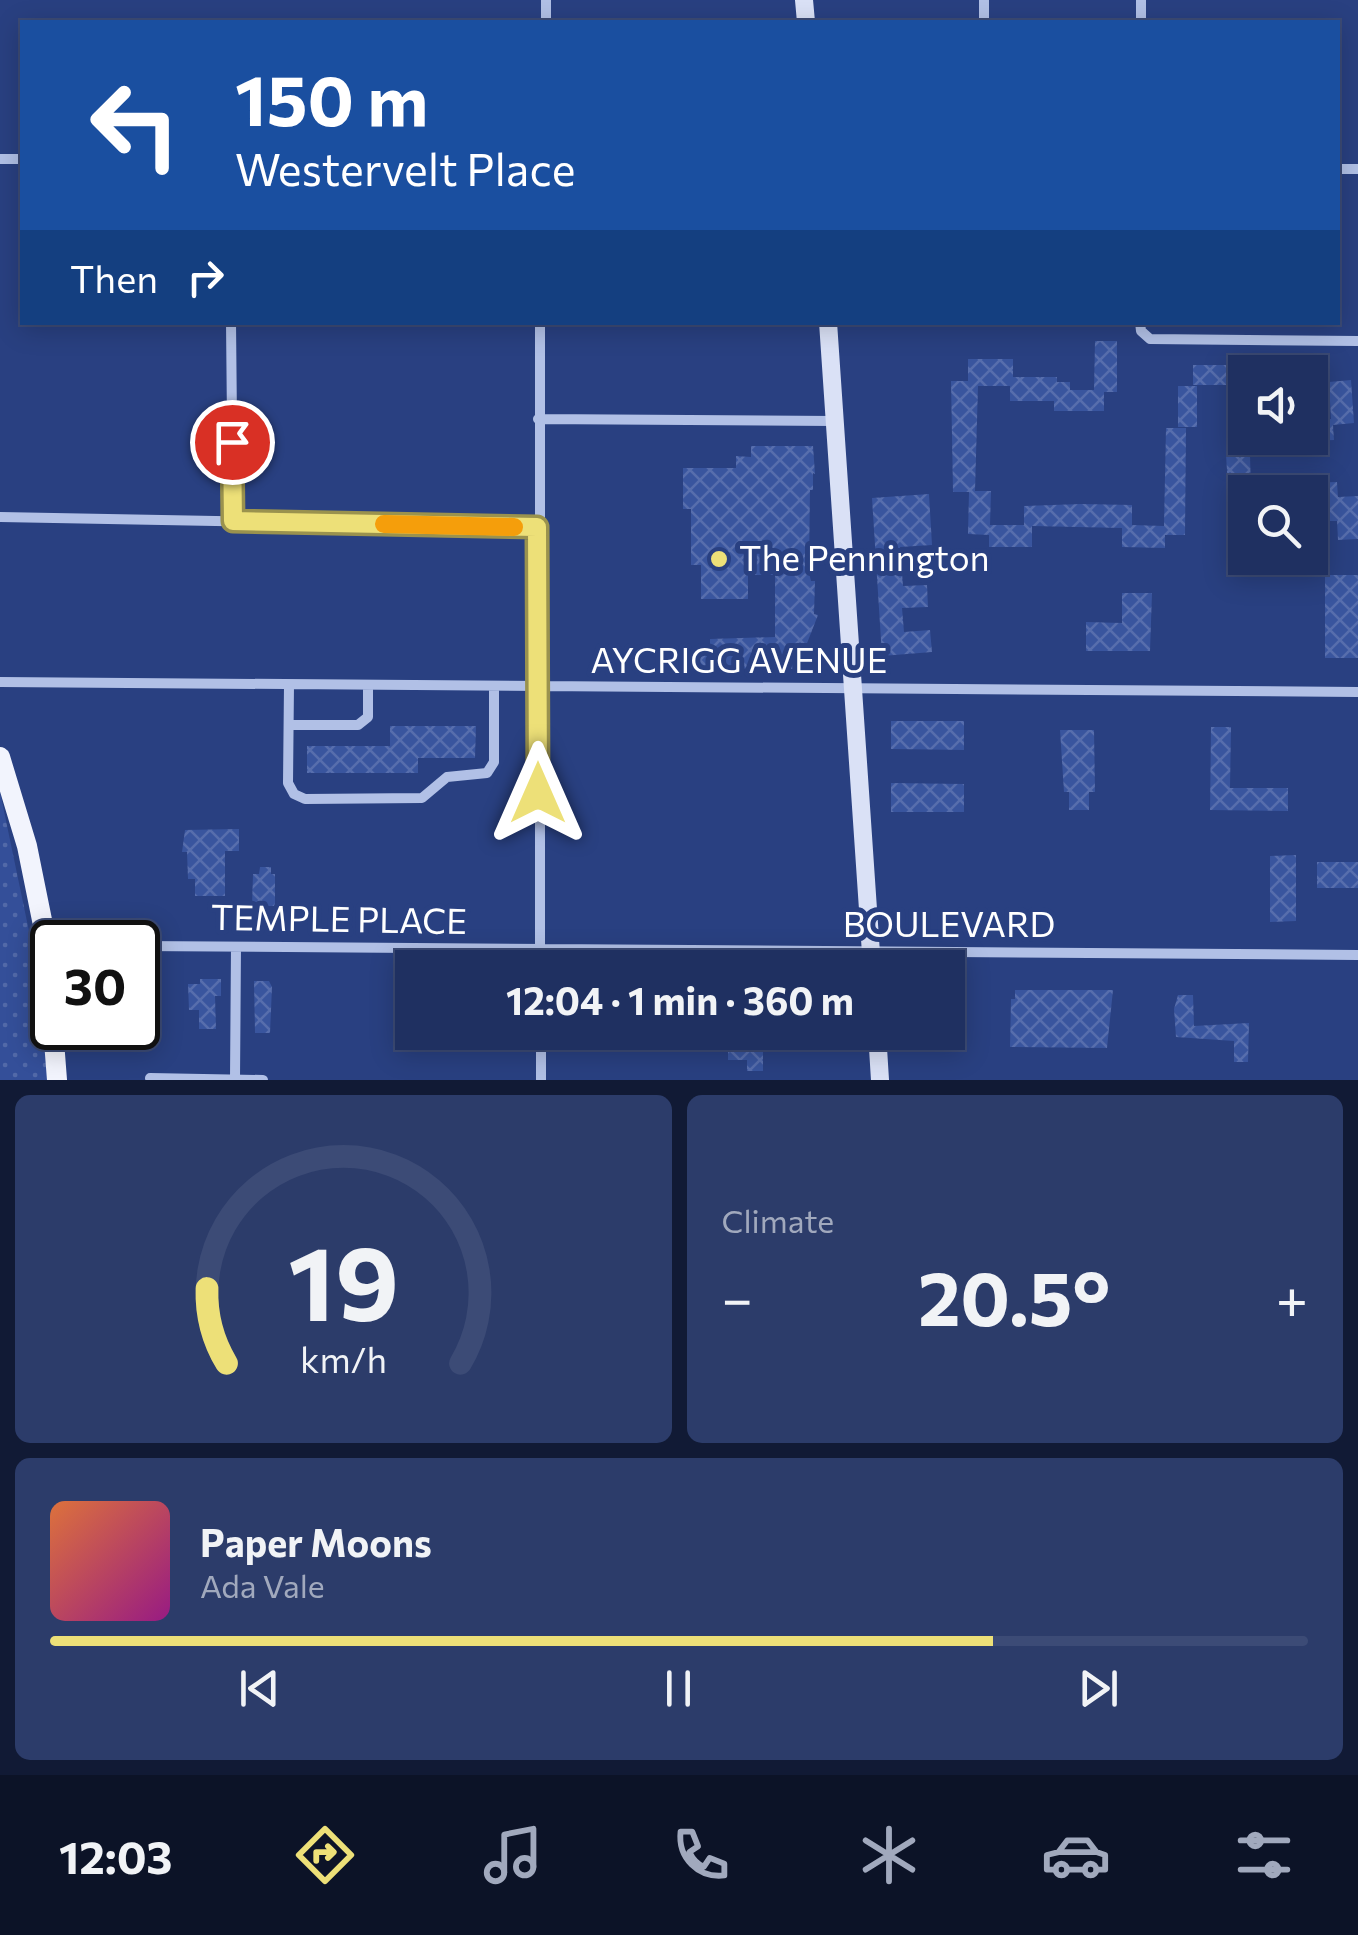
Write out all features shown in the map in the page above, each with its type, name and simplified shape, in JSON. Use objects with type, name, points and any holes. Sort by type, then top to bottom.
[{"type":"main road","points":[[0,757],[43,920]]},
{"type":"main road","points":[[54,1050],[56,1080]]},
{"type":"street","points":[[231,325],[233,521]]},
{"type":"street","points":[[540,325],[540,950]]},
{"type":"street","points":[[828,325],[871,950]]},
{"type":"street","points":[[1140,327],[1150,339],[1358,341]]},
{"type":"street","points":[[538,419],[834,421]]},
{"type":"street","points":[[0,516],[537,527]]},
{"type":"street","name":"AYCRIGG AVENUE","points":[[0,682],[1358,692]]},
{"type":"street","points":[[290,686],[288,782],[300,798],[422,798],[447,777],[480,776],[492,768],[494,687]]},
{"type":"street","points":[[289,725],[358,725],[368,717],[368,686]]},
{"type":"street","name":"TEMPLE PLACE","points":[[160,946],[540,950]]},
{"type":"street","points":[[234,1080],[236,947]]},
{"type":"street","name":"BOULEVARD","points":[[965,959],[1358,955]]},
{"type":"street","points":[[541,1050],[541,1080]]},
{"type":"street","points":[[878,1050],[880,1080]]},
{"type":"street","points":[[150,1078],[263,1080]]},
{"type":"shaded area","points":[[0,792],[30,936],[30,1050],[45,1050],[49,1080],[0,1080]]},
{"type":"building","points":[[1095,341],[1117,341],[1117,392],[1104,392],[1104,411],[1054,411],[1054,401],[1010,401],[1010,386],[978,386],[975,491],[991,491],[990,525],[1024,525],[1024,506],[1081,504],[1132,505],[1132,525],[1164,526],[1166,428],[1186,428],[1185,535],[1165,535],[1165,548],[1122,547],[1122,528],[1032,526],[1032,547],[989,547],[989,535],[968,534],[969,492],[953,492],[951,381],[968,381],[968,359],[1013,359],[1013,377],[1057,377],[1057,382],[1070,382],[1070,390],[1094,390]]},
{"type":"building","points":[[1193,365],[1228,365],[1228,403],[1227,385],[1193,385]]},
{"type":"building","points":[[1351,380],[1354,423],[1333,425],[1334,440],[1328,440],[1331,419],[1329,382]]},
{"type":"building","points":[[1178,386],[1197,386],[1197,427],[1178,427]]},
{"type":"building","name":"The Pennington","points":[[751,446],[813,446],[809,573],[811,581],[815,581],[814,614],[818,615],[797,669],[697,668],[697,649],[710,649],[710,639],[775,637],[775,575],[748,575],[748,599],[701,599],[701,565],[691,565],[691,509],[683,509],[683,468],[736,468],[736,456],[751,457]]},
{"type":"building","points":[[1226,454],[1250,455],[1251,475],[1228,475],[1228,488]]},
{"type":"building","points":[[1328,482],[1337,482],[1338,497],[1358,496],[1358,539],[1338,540],[1337,521],[1330,521]]},
{"type":"building","points":[[929,494],[932,545],[900,547],[903,586],[927,585],[928,607],[902,608],[904,632],[930,630],[932,652],[882,656],[872,498]]},
{"type":"building","points":[[1325,575],[1358,575],[1358,658],[1325,658]]},
{"type":"building","points":[[1122,593],[1152,593],[1150,651],[1086,651],[1086,622],[1122,623]]},
{"type":"building","points":[[891,721],[964,721],[964,750],[891,749]]},
{"type":"building","points":[[390,726],[476,726],[475,758],[418,758],[418,773],[307,773],[307,746],[390,746]]},
{"type":"building","points":[[1211,727],[1231,727],[1230,788],[1288,788],[1288,811],[1210,810]]},
{"type":"building","points":[[1060,730],[1094,730],[1095,792],[1089,792],[1089,810],[1069,810]]},
{"type":"building","points":[[891,783],[964,784],[964,812],[891,812]]},
{"type":"building","points":[[239,829],[239,851],[225,851],[225,896],[195,896],[195,879],[188,879],[187,852],[182,852],[185,830]]},
{"type":"building","points":[[1296,855],[1296,921],[1270,922],[1270,856]]},
{"type":"building","points":[[1317,862],[1358,862],[1358,888],[1317,888]]},
{"type":"building","points":[[260,867],[271,867],[271,874],[275,874],[275,906],[252,906],[253,874],[259,874]]},
{"type":"building","points":[[200,979],[221,979],[221,996],[215,996],[216,1029],[199,1029],[199,1010],[189,1010],[188,984],[200,984]]},
{"type":"building","points":[[254,981],[269,981],[272,987],[270,1033],[255,1033]]},
{"type":"building","points":[[1015,990],[1113,990],[1107,1048],[1010,1047],[1011,999],[1015,999]]},
{"type":"building","points":[[1178,995],[1193,995],[1194,1026],[1249,1023],[1248,1062],[1234,1062],[1234,1041],[1176,1037],[1174,1009]]},
{"type":"building","points":[[728,1050],[763,1050],[763,1071],[747,1071],[747,1060],[728,1060]]},
{"type":"slow traffic","points":[[384,524],[514,527]]},
{"type":"place","name":"The Pennington","points":[[719,559]]},
{"type":"route","points":[[232,442],[233,521],[537,527],[538,793]]}]
